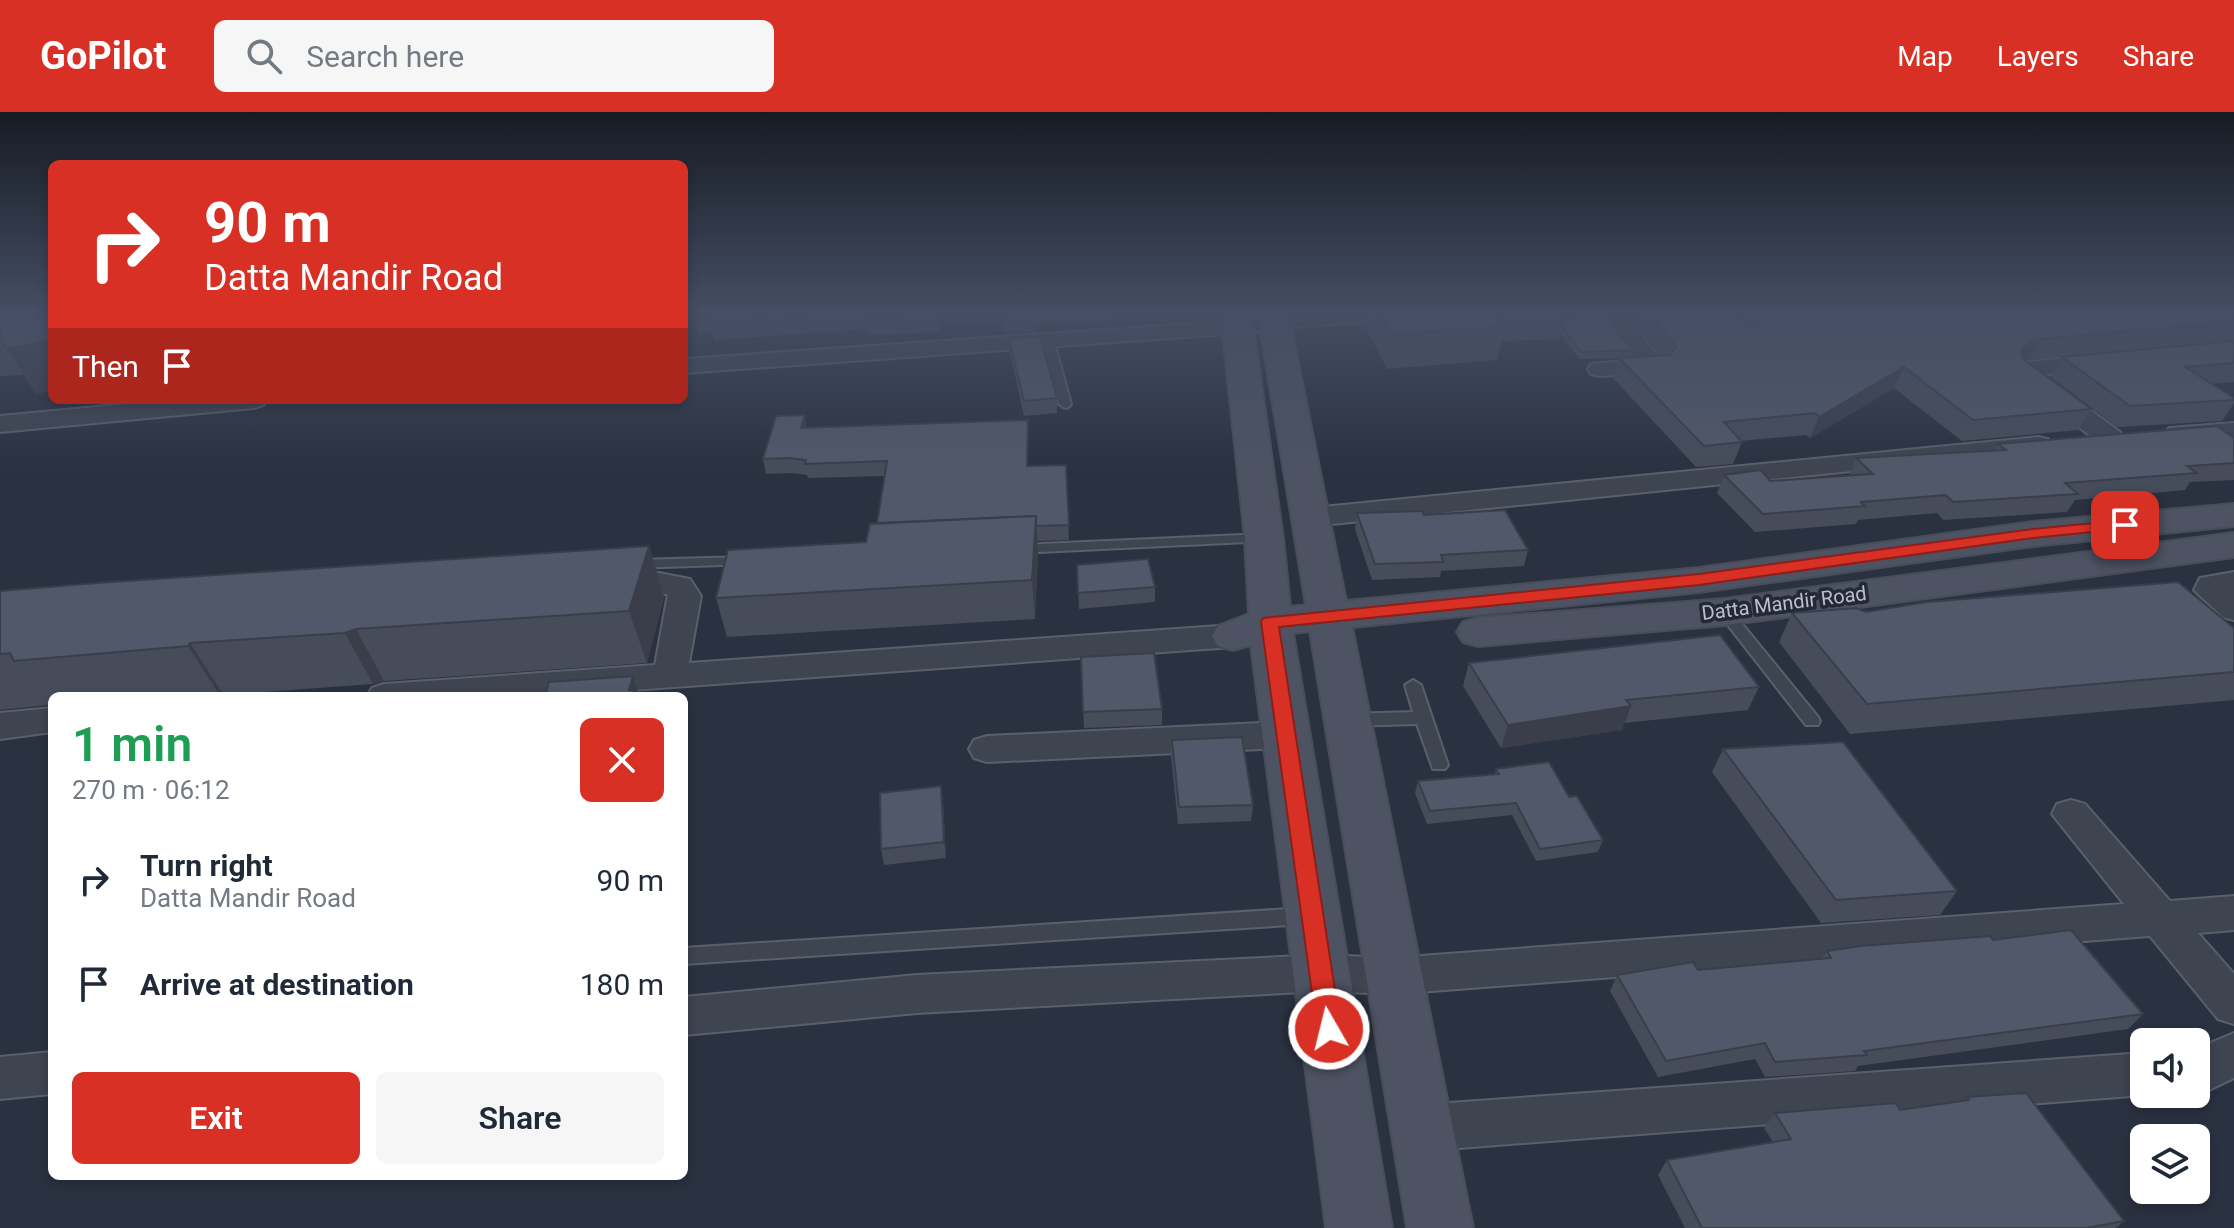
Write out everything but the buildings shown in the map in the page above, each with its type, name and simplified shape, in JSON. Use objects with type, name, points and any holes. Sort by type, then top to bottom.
[{"type":"main road","points":[[1243,365],[1264,538],[1258,635],[1285,735],[1359,1228]]},
{"type":"main road","points":[[1283,365],[1440,1228]]},
{"type":"main road","name":"Datta Mandir Road","points":[[1330,629],[2033,534],[2234,515]]},
{"type":"main road","name":"Datta Mandir Road","points":[[1258,635],[1330,629],[1725,612],[1934,595],[2234,545]]},
{"type":"street","points":[[1600,369],[1654,367],[1653,365]]},
{"type":"street","points":[[2062,365],[2029,369],[2024,373],[2110,438]]},
{"type":"street","points":[[0,424],[212,404]]},
{"type":"street","points":[[1312,517],[2110,438],[2234,431]]},
{"type":"street","points":[[2234,582],[2211,585],[2210,590],[2234,610]]},
{"type":"street","points":[[581,588],[659,583],[679,586],[685,596],[670,677]]},
{"type":"street","points":[[444,692],[1258,635]]},
{"type":"street","points":[[0,726],[48,720]]},
{"type":"street","points":[[987,749],[1285,735]]},
{"type":"street","points":[[2071,814],[2234,1005]]},
{"type":"street","points":[[688,1016],[917,994],[1321,973],[1393,976],[2234,913]]},
{"type":"street","points":[[2210,1068],[2234,1054]]},
{"type":"street","points":[[0,1078],[48,1073]]},
{"type":"street","points":[[1421,1128],[2130,1075]]},
{"type":"lane","points":[[1054,365],[1065,404]]},
{"type":"lane","points":[[1006,549],[1264,538]]},
{"type":"lane","points":[[617,564],[767,560]]},
{"type":"lane","points":[[1725,612],[1812,721]]},
{"type":"lane","points":[[1413,685],[1439,765]]},
{"type":"lane","points":[[1347,720],[1423,718]]},
{"type":"lane","points":[[688,956],[1312,915]]},
{"type":"route","points":[[1329,1029],[1269,622],[1699,580],[2033,534],[2125,525]]}]
